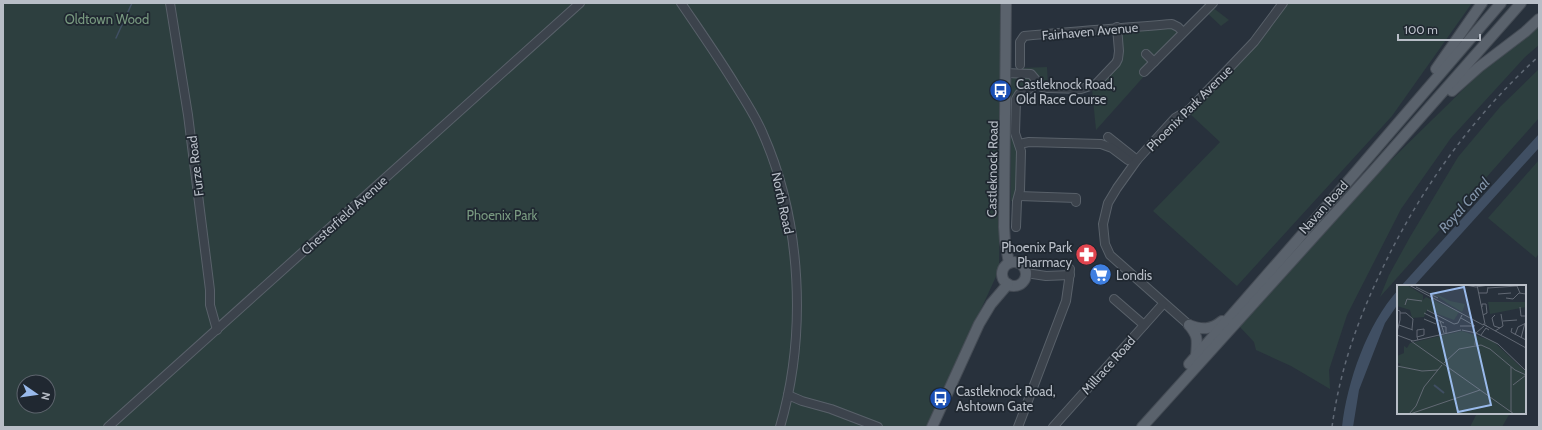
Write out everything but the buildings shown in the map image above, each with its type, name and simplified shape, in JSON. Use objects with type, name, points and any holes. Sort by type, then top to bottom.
[{"type":"main road","name":"Castleknock Road","points":[[1006,3],[1004,227],[1005,245],[1009,263]]},
{"type":"main road","points":[[1377,147],[1448,52],[1482,3]]},
{"type":"main road","name":"Navan Road","points":[[1134,427],[1501,3]]},
{"type":"main road","name":"Navan Road","points":[[1142,427],[1375,170],[1521,3]]},
{"type":"main road","points":[[1375,170],[1451,92],[1479,67],[1525,32],[1539,19]]},
{"type":"main road","points":[[1017,262],[1023,266],[1026,273],[1024,280],[1018,285],[1015,286],[1008,284],[1005,282],[1002,275],[1004,268],[1009,263],[1017,262]]},
{"type":"main road","points":[[932,427],[979,324],[991,304],[1008,284]]},
{"type":"main road","points":[[1189,325],[1205,329],[1212,328],[1237,308]]},
{"type":"main road","points":[[1189,325],[1195,332],[1198,340],[1196,356]]},
{"type":"street","name":"Furze Road","points":[[170,3],[188,115],[210,290],[210,305],[217,330]]},
{"type":"street","name":"Chesterfield Avenue","points":[[108,427],[580,3]]},
{"type":"street","name":"North Road","points":[[681,3],[753,113],[773,159],[782,190],[791,234],[798,301],[797,331],[788,395],[780,427]]},
{"type":"street","points":[[1144,72],[1213,3]]},
{"type":"street","name":"Phoenix Park Avenue","points":[[1189,325],[1163,304],[1110,255],[1105,244],[1103,224],[1108,203],[1137,160],[1175,118],[1190,108],[1254,42],[1283,3]]},
{"type":"street","name":"Fairhaven Avenue","points":[[1020,65],[1020,42],[1024,36],[1117,27],[1132,28],[1172,24],[1183,32]]},
{"type":"street","points":[[1006,73],[1031,74],[1042,86],[1052,88],[1080,88],[1096,84],[1116,63],[1118,58],[1119,51],[1117,27]]},
{"type":"street","points":[[1146,54],[1154,62]]},
{"type":"street","points":[[1016,227],[1021,151],[1015,133],[1017,96],[1021,92],[1029,89],[1039,82]]},
{"type":"street","points":[[1103,139],[1128,160]]},
{"type":"street","points":[[1019,144],[1029,142],[1103,139],[1137,160]]},
{"type":"street","points":[[1019,196],[1076,198],[1076,202]]},
{"type":"street","points":[[1018,427],[1066,301],[1070,272],[1048,276],[1026,273]]},
{"type":"street","points":[[1114,300],[1144,326]]},
{"type":"street","name":"Millrace Road","points":[[1053,427],[1163,304]]},
{"type":"street","points":[[788,395],[802,401],[831,409],[878,427]]},
{"type":"green space","name":"Phoenix Park","points":[[3,3],[1002,3],[999,270],[927,427],[3,427]]},
{"type":"green space","points":[[1286,3],[1472,3],[1392,116],[1237,286],[1153,211],[1220,142],[1189,113]]},
{"type":"green space","points":[[1212,7],[1229,20],[1221,26],[1206,12]]},
{"type":"green space","points":[[1172,26],[1179,32],[1149,62],[1146,74],[1096,130],[1092,89],[1122,58],[1121,30]]},
{"type":"green space","points":[[1539,27],[1539,45],[1525,57],[1451,138],[1401,209],[1347,315],[1329,370],[1330,389],[1291,366],[1256,350],[1254,342],[1239,326],[1387,164],[1481,72]]},
{"type":"green space","points":[[1047,67],[1048,85],[1044,83],[1035,73],[1022,70],[1022,68]]},
{"type":"green space","points":[[1539,69],[1539,118],[1380,297],[1389,275],[1410,237],[1458,157],[1500,107]]},
{"type":"green space","points":[[1026,77],[1032,81],[1031,84],[1016,90],[1013,94],[1012,136],[1017,149],[1017,192],[1013,201],[1011,201],[1010,80]]},
{"type":"green space","points":[[1539,160],[1539,253],[1536,258],[1488,218]]},
{"type":"green space","points":[[1476,414],[1509,414],[1502,427],[1470,427]]},
{"type":"water","name":"Royal Canal","points":[[1539,134],[1539,148],[1415,285],[1402,285]]},
{"type":"water","points":[[1397,291],[1397,305],[1385,323],[1359,390],[1353,427],[1342,427],[1348,391],[1360,354],[1377,319]]},
{"type":"waterway","points":[[116,38],[132,3]]},
{"type":"railway","points":[[1332,427],[1339,389],[1355,333],[1377,280],[1409,218],[1427,188],[1468,132],[1514,80],[1539,56]]},
{"type":"place","name":"Castleknock Road, Old Race Course","points":[[1001,91]]},
{"type":"place","name":"Phoenix Park Pharmacy","points":[[1087,254]]},
{"type":"place","name":"Londis","points":[[1100,275]]},
{"type":"place","name":"Castleknock Road, Ashtown Gate","points":[[941,398]]},
{"type":"park label","name":"Oldtown Wood","points":[[107,19]]}]
